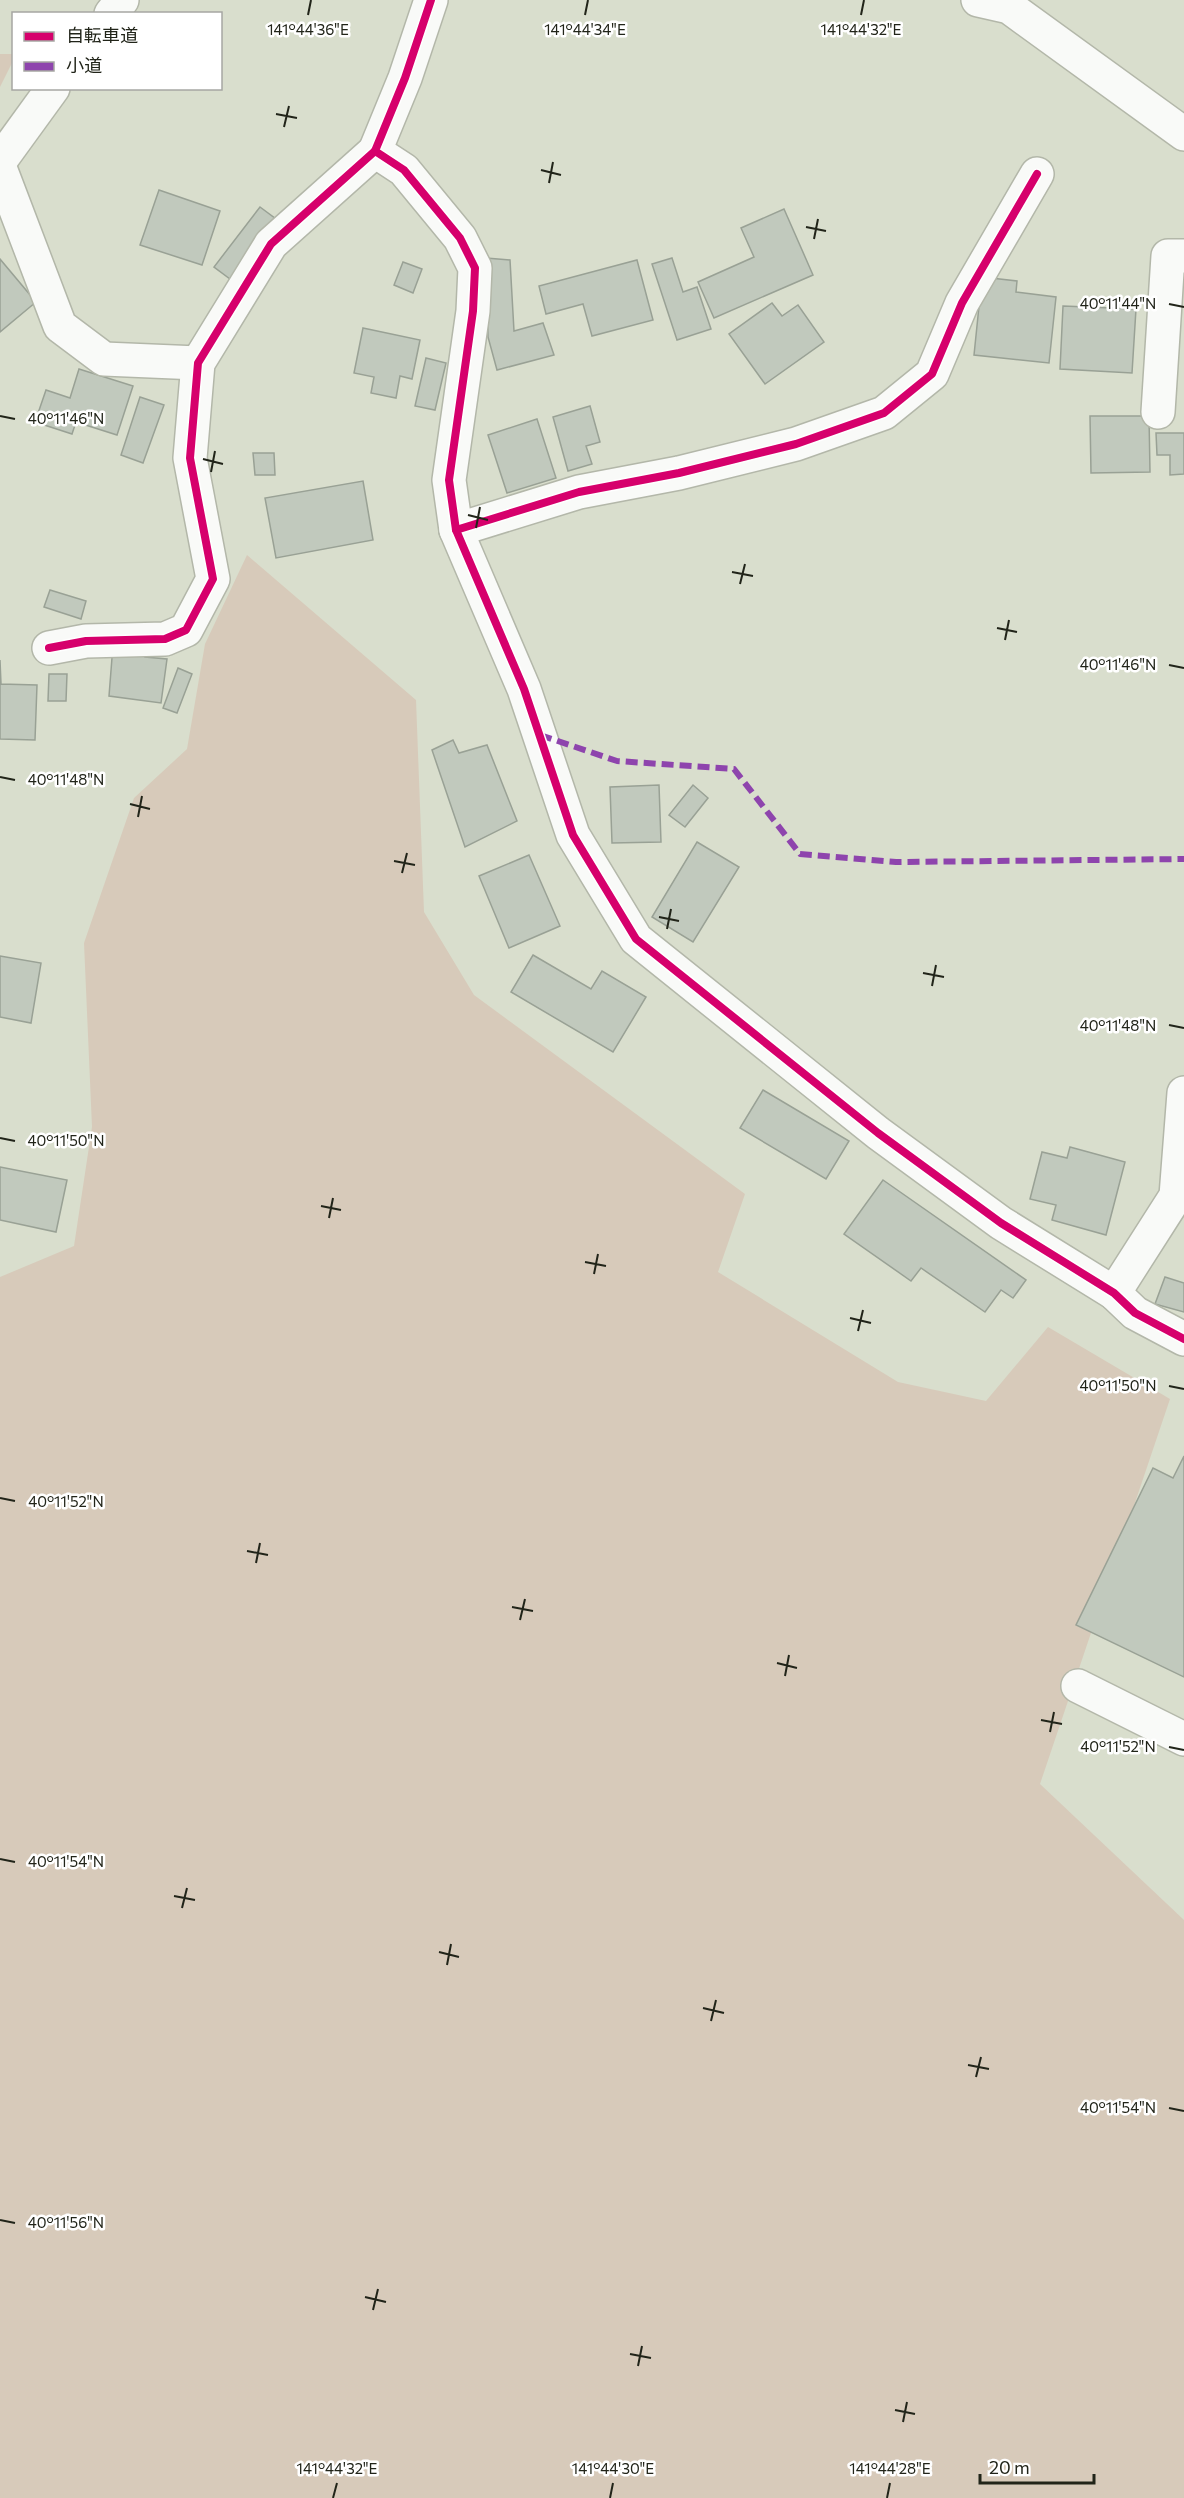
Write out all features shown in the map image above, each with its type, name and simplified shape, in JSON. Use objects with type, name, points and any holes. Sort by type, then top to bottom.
[{"type":"street","points":[[113,12],[122,0]]},
{"type":"street","points":[[49,648],[86,641],[165,639],[186,630],[213,579],[190,458],[198,363],[271,244],[375,151],[405,78],[431,0]]},
{"type":"street","points":[[978,0],[1009,7],[1184,134]]},
{"type":"street","points":[[0,161],[52,90]]},
{"type":"street","points":[[375,151],[404,170],[460,238],[475,268],[473,311],[449,480],[456,530],[524,689],[573,835],[636,939],[878,1133],[1001,1223],[1114,1293],[1135,1313],[1184,1339]]},
{"type":"street","points":[[0,168],[60,326],[104,359],[198,363]]},
{"type":"street","points":[[456,530],[579,492],[679,473],[796,444],[884,413],[932,374],[962,303],[1037,174]]},
{"type":"street","points":[[1158,412],[1168,256],[1184,256]]},
{"type":"street","points":[[1114,1293],[1176,1196],[1184,1093]]},
{"type":"street","points":[[1078,1686],[1184,1739]]},
{"type":"shaded area","points":[[0,54],[12,54],[12,63],[0,87]]},
{"type":"shaded area","points":[[247,555],[416,700],[424,912],[474,995],[745,1194],[718,1272],[898,1382],[986,1401],[1048,1327],[1170,1399],[1040,1784],[1184,1920],[1184,2498],[0,2498],[0,1277],[74,1246],[92,1127],[84,943],[134,798],[187,749],[205,644]]},
{"type":"building","points":[[159,190],[220,211],[202,265],[140,245]]},
{"type":"building","points":[[260,207],[276,219],[230,279],[214,267]]},
{"type":"building","points":[[784,209],[813,275],[714,318],[698,282],[754,257],[741,228]]},
{"type":"building","points":[[486,258],[510,260],[514,331],[543,323],[554,355],[497,370],[488,337]]},
{"type":"building","points":[[672,258],[683,292],[697,287],[711,329],[677,340],[652,264]]},
{"type":"building","points":[[0,259],[36,302],[0,332]]},
{"type":"building","points":[[637,260],[653,320],[592,336],[583,304],[546,314],[539,286]]},
{"type":"building","points":[[403,262],[422,269],[413,293],[394,285]]},
{"type":"building","points":[[982,277],[1017,281],[1016,292],[1056,297],[1049,363],[974,355]]},
{"type":"building","points":[[772,303],[782,316],[798,305],[824,342],[765,384],[729,334]]},
{"type":"building","points":[[1063,306],[1136,309],[1132,373],[1060,369]]},
{"type":"building","points":[[363,328],[420,340],[412,379],[400,376],[396,398],[371,393],[374,377],[354,373]]},
{"type":"building","points":[[426,358],[446,363],[435,410],[415,406]]},
{"type":"building","points":[[79,369],[133,386],[117,435],[76,422],[72,434],[35,422],[46,390],[70,398]]},
{"type":"building","points":[[140,397],[164,405],[143,463],[121,455]]},
{"type":"building","points":[[590,406],[600,442],[586,446],[592,464],[568,471],[553,417]]},
{"type":"building","points":[[1090,416],[1149,416],[1150,472],[1091,473]]},
{"type":"building","points":[[537,419],[556,478],[507,493],[488,435]]},
{"type":"building","points":[[1156,433],[1184,433],[1184,474],[1170,475],[1170,455],[1157,455]]},
{"type":"building","points":[[253,453],[274,453],[275,475],[255,475]]},
{"type":"building","points":[[363,481],[373,540],[276,558],[265,498]]},
{"type":"building","points":[[50,590],[86,601],[81,619],[44,607]]},
{"type":"building","points":[[113,645],[146,646],[145,657],[167,659],[161,703],[109,696]]},
{"type":"building","points":[[0,660],[1,684],[37,685],[35,740],[0,739]]},
{"type":"building","points":[[178,668],[192,674],[177,713],[163,708]]},
{"type":"building","points":[[49,674],[67,674],[66,701],[48,701]]},
{"type":"building","points":[[453,740],[459,753],[487,745],[517,821],[465,847],[432,750]]},
{"type":"building","points":[[659,785],[661,842],[612,843],[610,787]]},
{"type":"building","points":[[693,785],[708,798],[685,827],[669,815]]},
{"type":"building","points":[[697,842],[739,867],[693,942],[652,917]]},
{"type":"building","points":[[529,855],[560,926],[509,948],[479,876]]},
{"type":"building","points":[[533,955],[591,989],[602,971],[646,997],[613,1052],[511,992]]},
{"type":"building","points":[[0,956],[41,963],[31,1023],[0,1017]]},
{"type":"building","points":[[763,1090],[849,1141],[826,1179],[740,1128]]},
{"type":"building","points":[[1070,1147],[1125,1162],[1106,1235],[1052,1220],[1056,1205],[1030,1199],[1042,1152],[1067,1158]]},
{"type":"building","points":[[0,1167],[67,1180],[56,1232],[0,1220]]},
{"type":"building","points":[[883,1180],[1026,1280],[1013,1298],[1001,1290],[985,1312],[921,1268],[911,1281],[844,1234]]},
{"type":"building","points":[[1165,1277],[1184,1283],[1184,1312],[1155,1304]]},
{"type":"building","points":[[1184,1456],[1184,1677],[1076,1625],[1153,1468],[1173,1478]]},
{"type":"marked path","points":[[540,735],[617,761],[734,769],[800,854],[896,862],[1184,859]]},
{"type":"cycle path","points":[[431,0],[405,78],[375,151],[404,170],[460,238],[475,268],[473,311],[449,480],[456,530],[524,689],[573,835],[636,939],[878,1133],[1001,1223],[1114,1293],[1135,1313],[1184,1339]]},
{"type":"cycle path","points":[[49,648],[86,641],[165,639],[186,630],[213,579],[190,458],[198,363],[271,244],[375,151]]},
{"type":"cycle path","points":[[456,530],[579,492],[679,473],[796,444],[884,413],[932,374],[962,303],[1037,174]]}]
